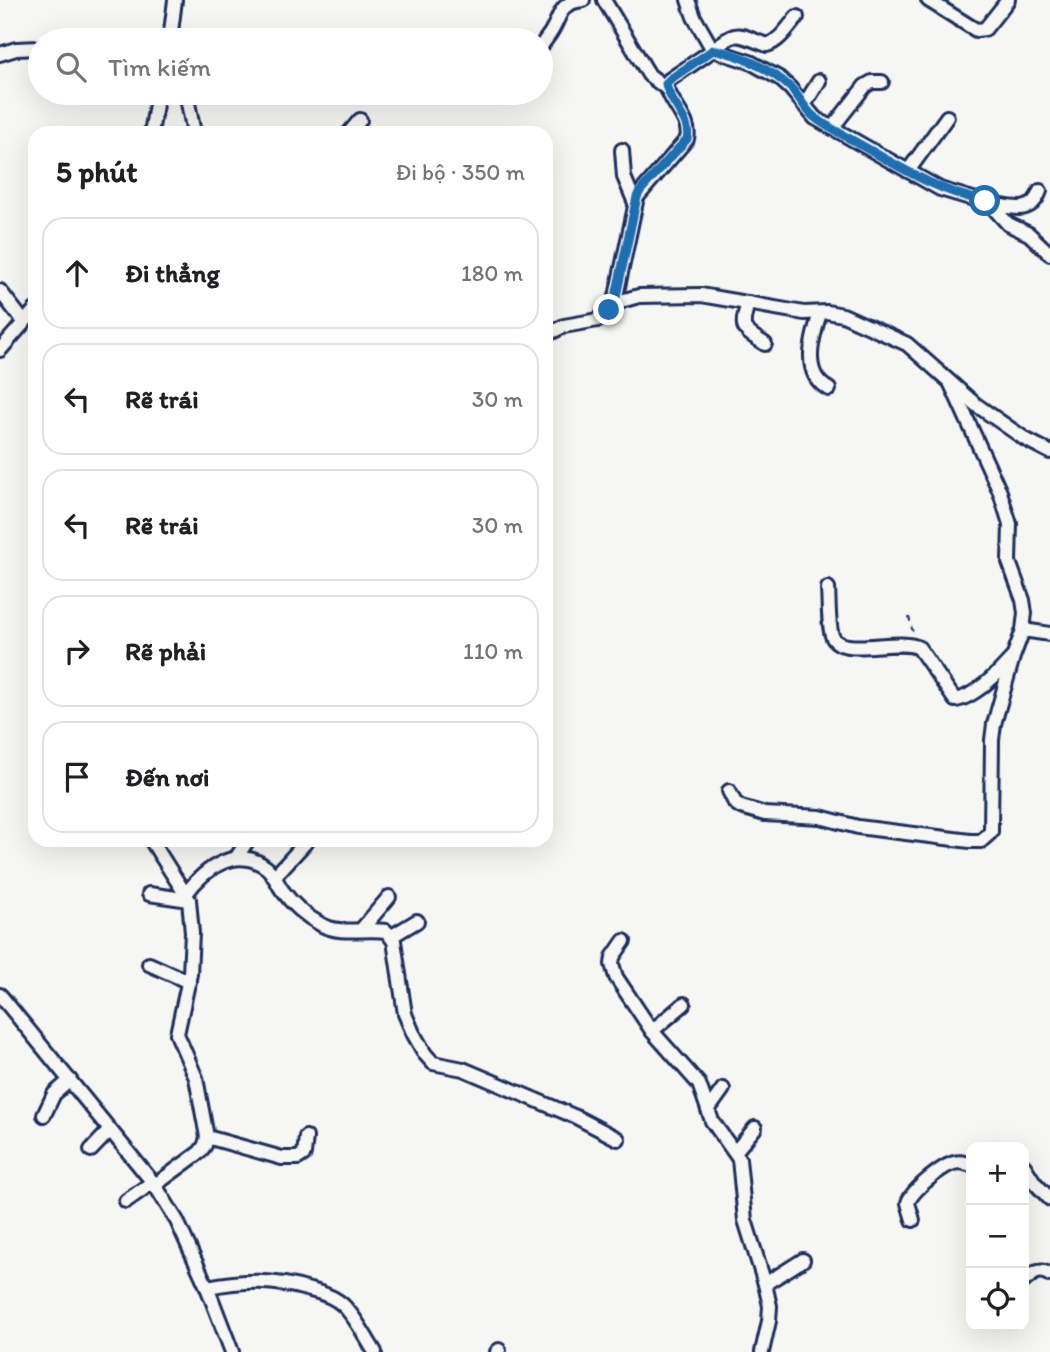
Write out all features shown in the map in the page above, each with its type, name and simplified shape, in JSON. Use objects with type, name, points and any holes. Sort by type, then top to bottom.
[{"type":"street","points":[[172,28],[175,0]]},
{"type":"street","points":[[552,28],[560,10],[575,1],[583,0]]},
{"type":"street","points":[[604,0],[649,75],[666,89],[689,134],[640,191],[635,203],[614,306]]},
{"type":"street","points":[[688,0],[694,17],[713,50],[750,62],[779,78],[815,118],[908,171],[950,193],[990,204],[1026,208],[1036,202],[1040,191]]},
{"type":"street","points":[[928,0],[976,30],[985,29],[1008,0]]},
{"type":"street","points":[[666,89],[669,80],[729,36],[736,34],[771,44],[797,17]]},
{"type":"street","points":[[0,54],[28,48]]},
{"type":"street","points":[[804,105],[819,81]]},
{"type":"street","points":[[832,128],[865,86],[872,82],[882,82]]},
{"type":"street","points":[[152,126],[156,105]]},
{"type":"street","points":[[188,105],[193,126]]},
{"type":"street","points":[[908,171],[947,117]]},
{"type":"street","points":[[355,126],[360,120]]},
{"type":"street","points":[[622,150],[624,177],[635,203]]},
{"type":"street","points":[[990,204],[1008,224],[1029,234],[1050,254]]},
{"type":"street","points":[[0,291],[24,322]]},
{"type":"street","points":[[553,332],[564,326],[598,320],[621,301],[639,296],[701,295],[804,313],[843,316],[907,344],[975,404],[1025,439],[1050,452]]},
{"type":"street","points":[[748,303],[743,328],[765,344]]},
{"type":"street","points":[[820,313],[811,345],[810,360],[820,383],[829,389]]},
{"type":"street","points":[[0,350],[28,318]]},
{"type":"street","points":[[729,791],[735,803],[741,807],[765,814],[820,817],[858,827],[981,841],[993,828],[994,723],[1023,630],[1023,600],[1009,562],[1010,524],[1000,492],[950,382]]},
{"type":"street","points":[[828,588],[832,634],[839,644],[868,646],[912,643],[957,701],[989,680],[1013,657]]},
{"type":"street","points":[[1023,630],[1050,634]]},
{"type":"street","points":[[126,1201],[200,1152],[207,1138],[196,1078],[177,1034],[189,982],[192,933],[187,897],[155,847]]},
{"type":"street","points":[[236,858],[243,847]]},
{"type":"street","points":[[274,877],[302,847]]},
{"type":"street","points":[[187,897],[203,874],[226,861],[236,858],[256,861],[268,869],[295,905],[325,927],[386,931],[393,936],[405,1014],[425,1054],[433,1063],[463,1069],[576,1116],[618,1139]]},
{"type":"street","points":[[149,894],[187,897]]},
{"type":"street","points":[[361,930],[389,897]]},
{"type":"street","points":[[393,936],[417,920]]},
{"type":"street","points":[[624,942],[613,957],[613,970],[652,1031],[699,1084],[717,1130],[735,1152],[741,1165],[745,1220],[765,1284],[770,1314],[762,1352]]},
{"type":"street","points":[[149,964],[189,982]]},
{"type":"street","points":[[0,995],[154,1184],[177,1221],[207,1287],[232,1352]]},
{"type":"street","points":[[652,1031],[684,1004]]},
{"type":"street","points":[[44,1115],[54,1094],[70,1080]]},
{"type":"street","points":[[708,1110],[723,1089]]},
{"type":"street","points":[[735,1152],[755,1128]]},
{"type":"street","points":[[91,1150],[110,1130]]},
{"type":"street","points":[[207,1138],[282,1158],[293,1158],[304,1154],[306,1137]]},
{"type":"street","points":[[914,1220],[908,1203],[913,1192],[948,1165],[966,1163]]},
{"type":"street","points":[[1029,1181],[1050,1199]]},
{"type":"street","points":[[765,1284],[803,1260]]},
{"type":"street","points":[[1029,1277],[1037,1271],[1045,1271],[1050,1275]]},
{"type":"street","points":[[207,1287],[240,1281],[272,1281],[327,1295],[344,1306],[375,1352]]},
{"type":"path","points":[[909,617],[916,646]]},
{"type":"route","points":[[609,310],[614,306],[637,197],[689,134],[668,94],[666,84],[713,50],[750,62],[779,78],[815,118],[940,189],[985,201]]}]
